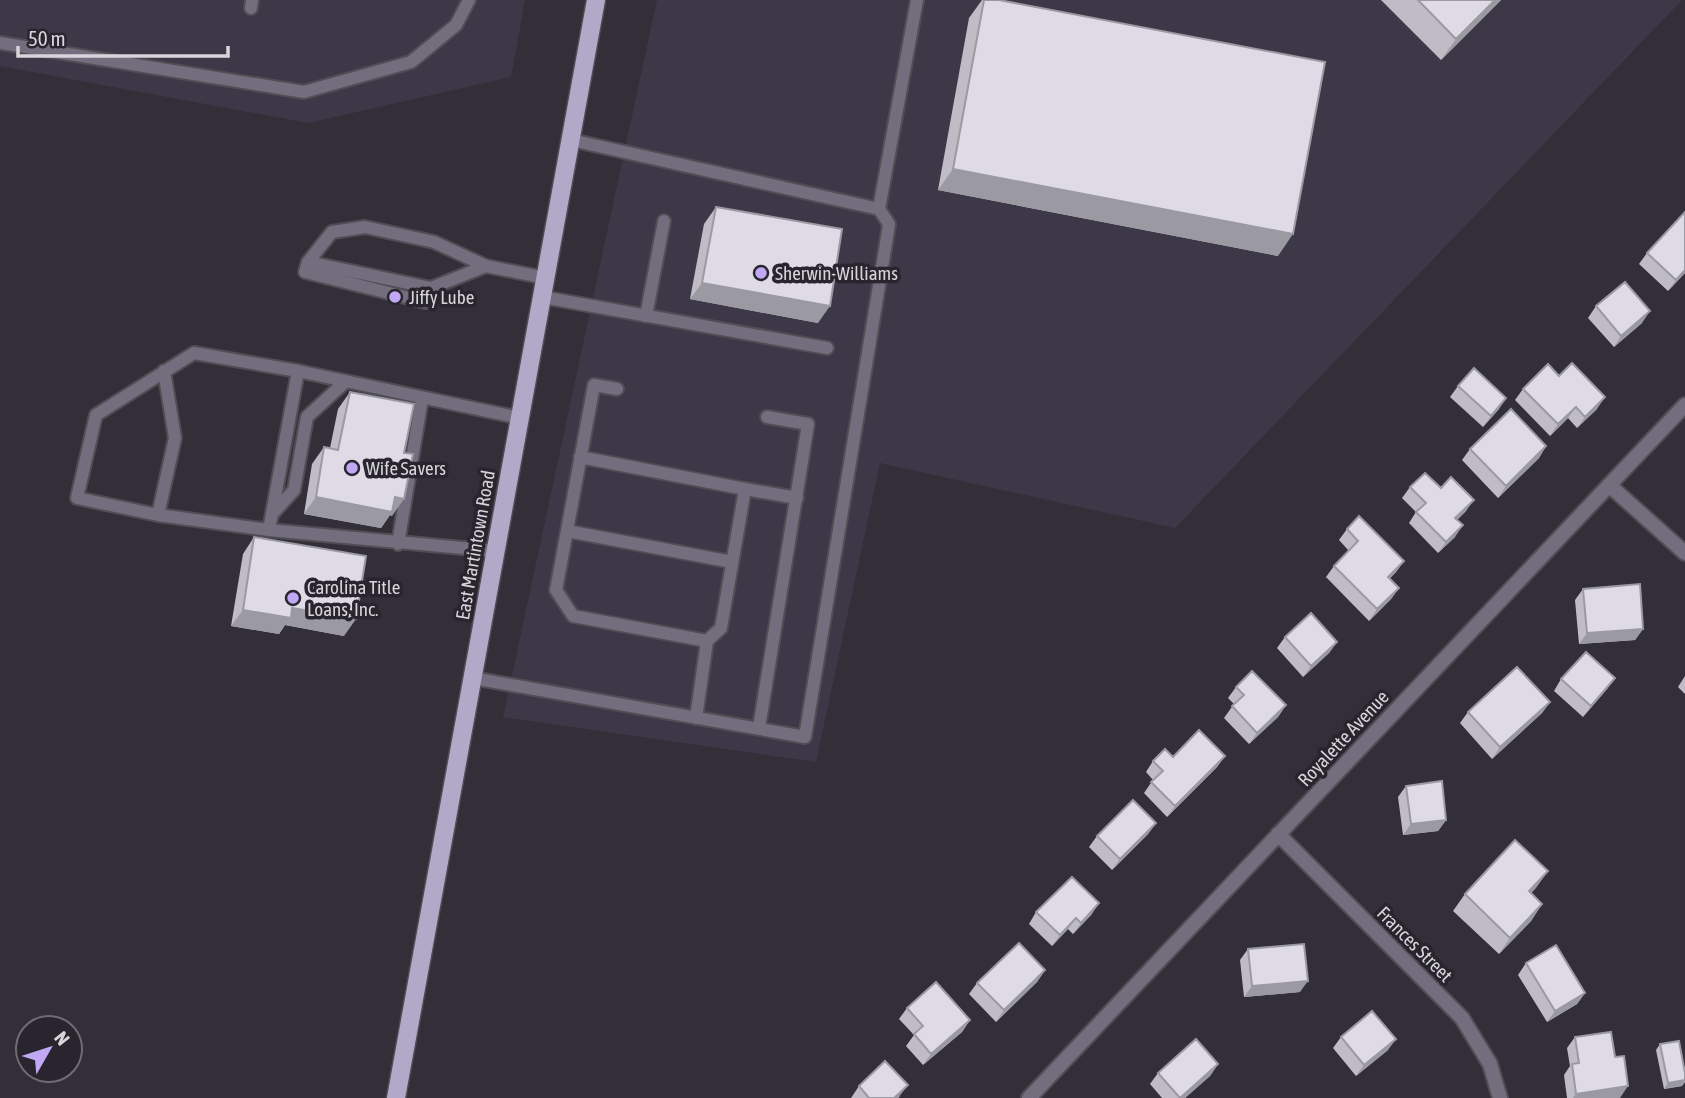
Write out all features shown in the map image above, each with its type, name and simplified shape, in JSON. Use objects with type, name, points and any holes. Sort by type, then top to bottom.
[{"type":"main road","name":"East Martintown Road","points":[[396,1098],[596,0]]},
{"type":"street","name":"Royalette Avenue","points":[[1029,1098],[1685,404]]},
{"type":"street","points":[[1609,485],[1685,553]]},
{"type":"street","name":"Frances Street","points":[[1278,834],[1462,1018],[1490,1064],[1500,1098]]},
{"type":"lane","points":[[0,43],[304,92],[411,62],[456,25],[469,0]]},
{"type":"lane","points":[[472,678],[805,737],[888,232],[889,224],[880,209],[917,0]]},
{"type":"lane","points":[[571,140],[880,209]]},
{"type":"lane","points":[[646,316],[664,221]]},
{"type":"lane","points":[[486,265],[431,289],[308,262],[331,232],[365,228],[434,242],[486,265],[546,278]]},
{"type":"lane","points":[[542,298],[827,348]]},
{"type":"lane","points":[[495,551],[269,530],[158,515],[77,498],[96,415],[194,353],[298,371],[520,418]]},
{"type":"lane","points":[[158,515],[175,438],[164,371]]},
{"type":"lane","points":[[269,530],[298,371]]},
{"type":"lane","points":[[273,513],[294,489],[307,417],[345,381]]},
{"type":"lane","points":[[617,389],[594,385],[556,590],[573,616],[706,641]]},
{"type":"lane","points":[[397,544],[422,398]]},
{"type":"lane","points":[[759,728],[808,424],[767,417]]},
{"type":"lane","points":[[580,457],[797,498]]},
{"type":"lane","points":[[696,718],[706,641],[721,628],[745,489]]},
{"type":"lane","points":[[567,531],[732,562]]},
{"type":"shaded area","points":[[0,0],[525,0],[511,77],[308,123],[0,66]]},
{"type":"shaded area","points":[[657,0],[1682,0],[1175,528],[880,463],[816,762],[503,717]]},
{"type":"building","points":[[984,0],[999,0],[1325,62],[1293,234],[953,169]]},
{"type":"building","points":[[1418,0],[1495,0],[1456,39]]},
{"type":"building","name":"Sherwin-Williams","points":[[716,207],[842,229],[830,306],[702,283]]},
{"type":"building","points":[[1685,212],[1685,270],[1676,280],[1647,253]]},
{"type":"building","points":[[1625,282],[1650,311],[1621,336],[1596,306]]},
{"type":"building","points":[[1572,363],[1605,397],[1585,417],[1576,407],[1558,424],[1523,389],[1548,364],[1559,376]]},
{"type":"building","points":[[1474,368],[1506,398],[1491,416],[1458,386]]},
{"type":"building","name":"Wife Savers","points":[[350,392],[414,404],[404,453],[413,454],[404,499],[395,497],[392,512],[316,497],[324,447],[338,450]]},
{"type":"building","points":[[1511,409],[1546,446],[1506,486],[1470,449]]},
{"type":"building","points":[[1425,473],[1441,488],[1451,477],[1474,500],[1455,518],[1463,525],[1446,542],[1416,512],[1426,503],[1410,487]]},
{"type":"building","points":[[1359,516],[1404,561],[1388,577],[1399,588],[1377,609],[1334,566],[1358,541],[1347,529]]},
{"type":"building","name":"Carolina Title Loans, Inc.","points":[[254,537],[366,556],[356,619],[292,608],[291,618],[243,610]]},
{"type":"building","points":[[1640,584],[1643,629],[1587,633],[1583,589]]},
{"type":"building","points":[[1311,613],[1337,642],[1311,666],[1285,637]]},
{"type":"building","points":[[1586,652],[1615,678],[1591,706],[1561,679]]},
{"type":"building","points":[[1517,667],[1550,702],[1500,747],[1468,712]]},
{"type":"building","points":[[1252,671],[1286,705],[1257,733],[1232,706],[1244,695],[1236,687]]},
{"type":"building","points":[[1199,730],[1225,756],[1175,806],[1151,782],[1163,771],[1153,761],[1165,749],[1173,757]]},
{"type":"building","points":[[1442,781],[1446,820],[1411,824],[1406,786]]},
{"type":"building","points":[[1133,800],[1156,823],[1120,859],[1097,836]]},
{"type":"building","points":[[1515,840],[1548,871],[1529,891],[1542,904],[1510,938],[1465,894]]},
{"type":"building","points":[[1072,877],[1099,903],[1081,923],[1076,918],[1060,935],[1036,912]]},
{"type":"building","points":[[1019,943],[1045,970],[1004,1010],[977,983]]},
{"type":"building","points":[[1304,944],[1308,981],[1252,986],[1248,949]]},
{"type":"building","points":[[1556,945],[1585,993],[1555,1011],[1526,963]]},
{"type":"building","points":[[936,982],[970,1020],[931,1054],[914,1034],[923,1026],[907,1008]]},
{"type":"building","points":[[1372,1011],[1396,1039],[1364,1065],[1341,1037]]},
{"type":"building","points":[[1611,1032],[1615,1057],[1624,1056],[1628,1086],[1576,1094],[1572,1064],[1579,1063],[1575,1037]]},
{"type":"building","points":[[1196,1039],[1218,1064],[1180,1098],[1158,1073]]},
{"type":"building","points":[[1679,1041],[1685,1080],[1668,1083],[1660,1044]]},
{"type":"building","points":[[885,1061],[908,1085],[894,1098],[869,1098],[859,1086]]},
{"type":"place","name":"Sherwin-Williams","points":[[761,273]]},
{"type":"place","name":"Jiffy Lube","points":[[395,297]]},
{"type":"place","name":"Wife Savers","points":[[352,468]]},
{"type":"place","name":"Carolina Title Loans, Inc.","points":[[293,598]]}]
